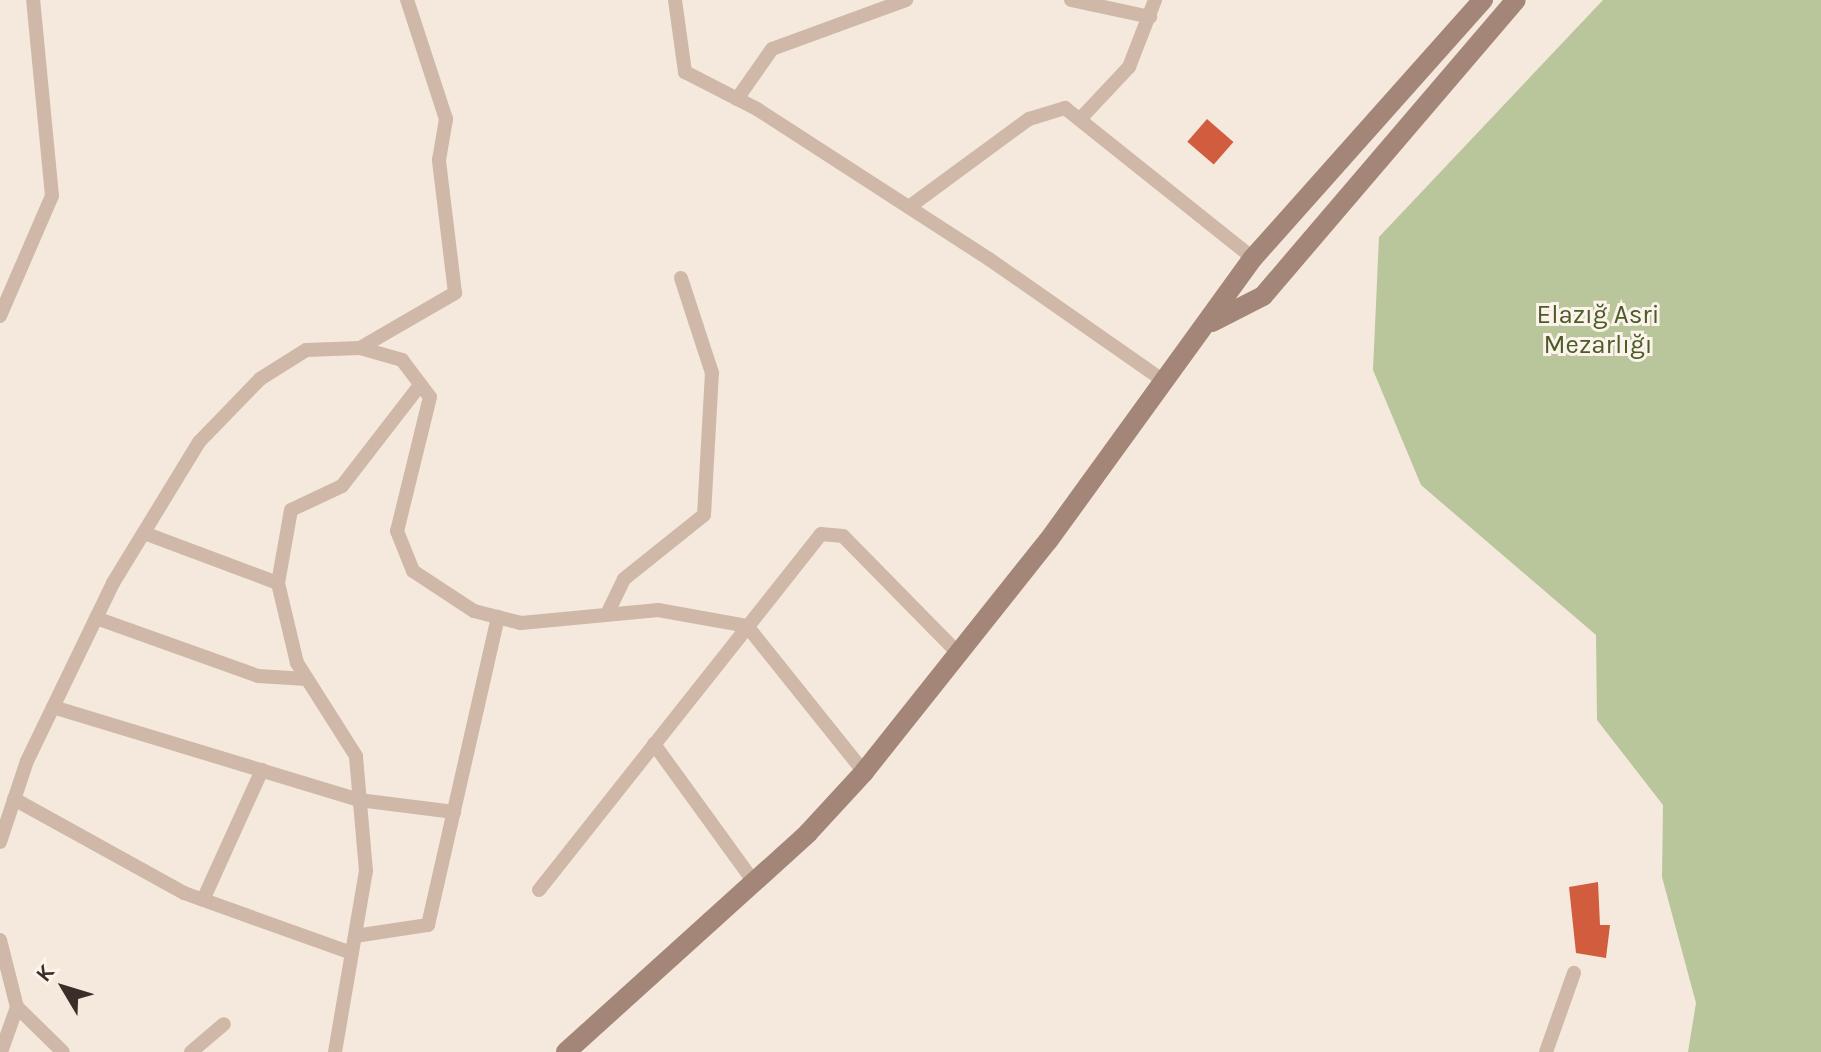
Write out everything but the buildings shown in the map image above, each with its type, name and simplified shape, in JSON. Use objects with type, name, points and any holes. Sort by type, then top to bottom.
[{"type":"street","points":[[0,316],[52,196],[33,0]]},
{"type":"street","points":[[360,348],[455,293],[439,160],[446,119],[407,0]]},
{"type":"street","points":[[675,0],[685,72],[737,99],[909,207],[1164,381]]},
{"type":"street","points":[[737,99],[772,49],[906,0]]},
{"type":"street","points":[[1071,0],[1150,17]]},
{"type":"street","points":[[1082,117],[1129,67],[1155,0]]},
{"type":"street","points":[[566,1052],[754,882],[864,772],[1212,322],[1253,258],[1483,0]]},
{"type":"street","points":[[1212,322],[1263,296],[1516,0]]},
{"type":"street","points":[[909,207],[1029,119],[1065,108],[1082,117],[1253,258]]},
{"type":"street","points":[[609,610],[624,579],[704,515],[712,373],[681,278]]},
{"type":"street","points":[[0,842],[14,799],[53,707],[96,618],[199,442],[260,379],[306,350],[360,348],[402,360],[430,397],[397,531],[413,571],[474,611],[521,623],[609,610],[658,610],[747,626],[864,772]]},
{"type":"street","points":[[335,1052],[366,871],[356,756],[307,679],[278,583],[291,510],[342,486],[420,385]]},
{"type":"street","points":[[144,533],[278,583]]},
{"type":"street","points":[[539,890],[747,626],[797,556],[821,534],[843,536],[958,653]]},
{"type":"street","points":[[355,936],[428,925],[498,617]]},
{"type":"street","points":[[96,618],[258,676],[307,679]]},
{"type":"street","points":[[53,707],[359,800],[454,812]]},
{"type":"street","points":[[654,744],[754,882]]},
{"type":"street","points":[[203,900],[262,770]]},
{"type":"street","points":[[14,799],[203,900],[352,953]]},
{"type":"street","points":[[0,940],[17,1007],[63,1052]]},
{"type":"street","points":[[1546,1052],[1574,973]]},
{"type":"street","points":[[1,1052],[17,1007]]},
{"type":"street","points":[[191,1052],[224,1024]]},
{"type":"green space","name":"Elazığ Asri Mezarlığı","points":[[1603,0],[1821,0],[1821,1052],[1688,1052],[1696,1003],[1662,877],[1663,805],[1597,720],[1596,635],[1421,485],[1373,370],[1379,237]]}]
